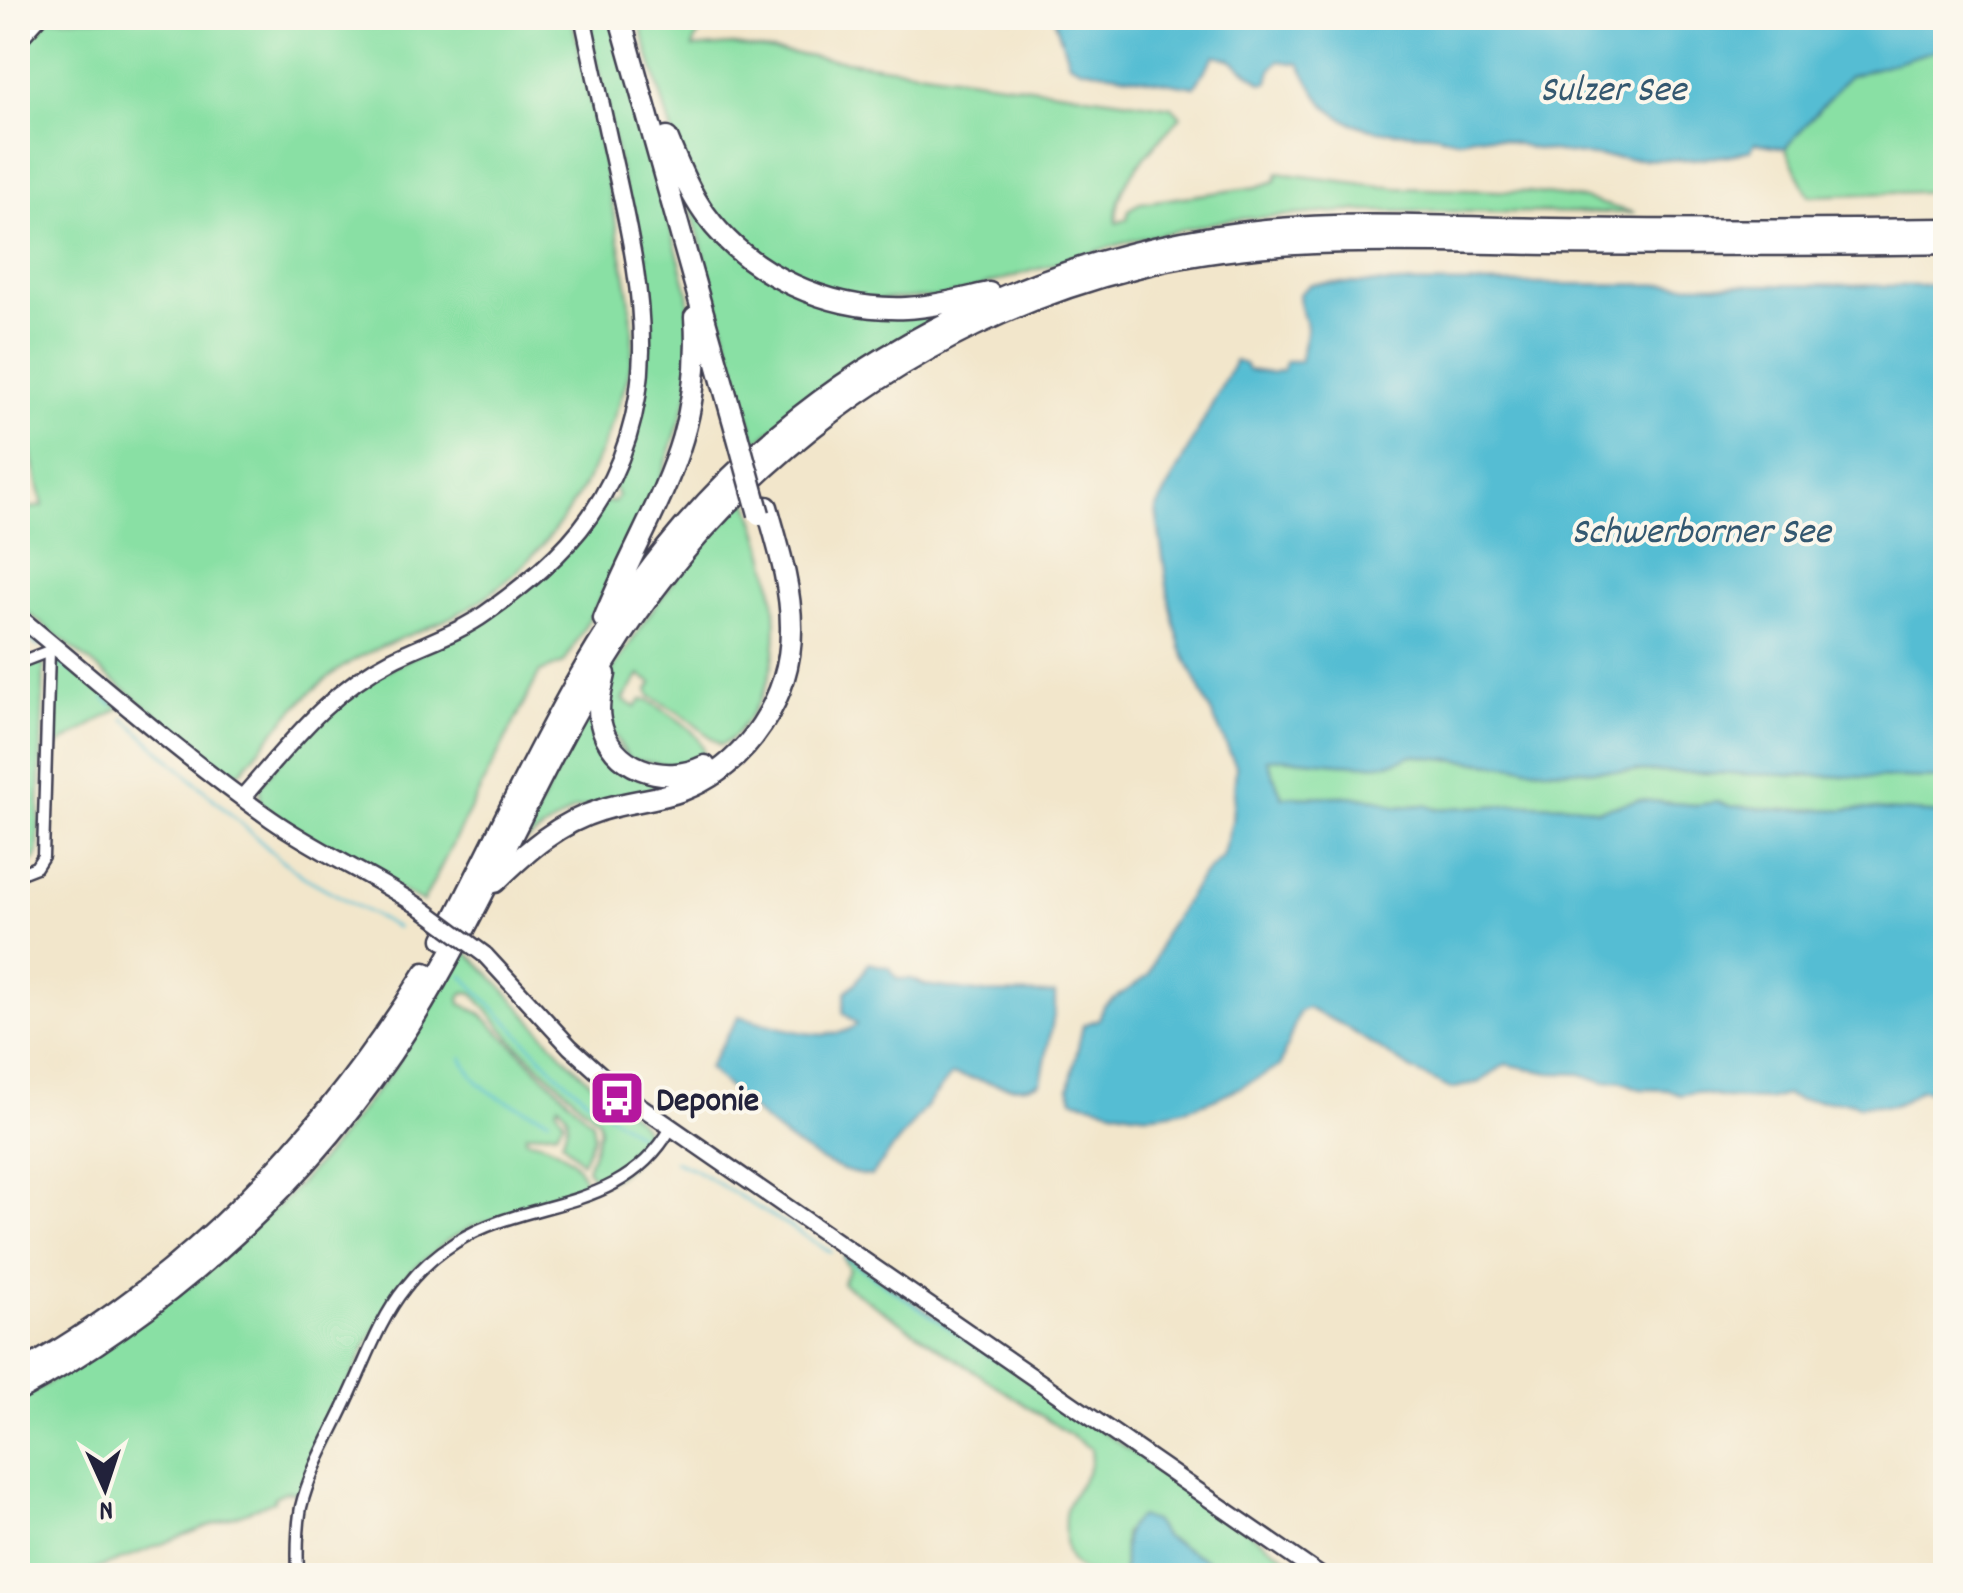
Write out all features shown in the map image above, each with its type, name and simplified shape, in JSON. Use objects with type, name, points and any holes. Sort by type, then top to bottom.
[{"type":"highway","points":[[620,18],[688,265],[741,431]]},
{"type":"highway","points":[[483,894],[527,851],[560,826],[604,808],[685,789],[723,767],[754,736],[778,697],[790,648],[789,599],[741,431],[634,18]]},
{"type":"highway","points":[[666,138],[687,185],[714,225],[758,264],[805,290],[860,305],[908,308],[1031,285],[1138,251],[1290,228],[1946,229]]},
{"type":"highway","points":[[18,1391],[99,1342],[152,1304],[242,1228],[289,1180],[340,1121],[408,1028],[608,656],[675,561],[724,505],[821,419],[931,347],[982,321],[1111,274],[1206,253],[1342,241],[1946,244]]},
{"type":"highway","points":[[18,1374],[90,1330],[199,1246],[250,1198],[334,1104],[395,1022],[430,965],[586,664],[666,488],[692,412],[696,352],[688,265]]},
{"type":"highway","points":[[586,664],[666,549],[713,494],[777,436],[868,367],[922,336],[1031,285]]},
{"type":"highway","points":[[608,656],[600,695],[601,723],[615,750],[627,762],[645,772],[686,774],[702,768],[733,746],[764,702],[781,646],[780,600],[763,510]]},
{"type":"street","points":[[18,40],[38,18]]},
{"type":"street","points":[[242,798],[312,716],[353,683],[390,660],[481,616],[558,555],[590,516],[612,478],[643,366],[643,320],[638,270],[582,18]]},
{"type":"street","points":[[18,616],[51,648],[75,662],[242,798],[330,858],[423,909],[484,955],[595,1072],[670,1128],[1322,1576]]},
{"type":"street","points":[[18,662],[51,648]]},
{"type":"street","points":[[18,874],[36,867],[43,856],[51,648]]},
{"type":"street","points":[[298,1574],[298,1530],[308,1486],[386,1318],[404,1289],[455,1242],[615,1185],[652,1154],[670,1128]]},
{"type":"green space","points":[[50,18],[572,18],[614,213],[632,326],[629,372],[602,447],[577,498],[525,564],[480,601],[365,654],[333,674],[291,712],[242,770],[232,775],[18,605],[18,510],[43,506],[18,390],[18,50]]},
{"type":"green space","points":[[587,18],[614,18],[688,292],[690,391],[650,512],[564,663],[540,672],[423,902],[349,864],[260,804],[260,786],[292,744],[360,684],[482,621],[604,502],[614,502],[618,496],[613,485],[639,414],[640,260],[647,256],[637,251]]},
{"type":"green space","points":[[638,18],[717,18],[718,26],[701,33],[693,48],[733,45],[1172,107],[1181,116],[1129,179],[1117,208],[1117,223],[1127,219],[1129,209],[1140,203],[1257,187],[1276,181],[1278,173],[1396,188],[1529,192],[1584,199],[1635,213],[1348,211],[1228,220],[1134,240],[945,297],[857,300],[779,271],[724,227],[678,153]]},
{"type":"green space","points":[[1945,47],[1945,191],[1809,196],[1785,148],[1849,76]]},
{"type":"green space","points":[[686,191],[804,295],[959,306],[853,369],[756,443]]},
{"type":"green space","points":[[747,498],[765,553],[775,611],[771,668],[762,695],[738,732],[720,745],[683,715],[650,696],[652,683],[640,675],[623,700],[636,707],[642,700],[648,700],[677,719],[695,735],[703,753],[701,764],[690,769],[629,759],[606,721],[610,674],[685,566]]},
{"type":"green space","points":[[54,659],[63,659],[121,707],[52,749]]},
{"type":"green space","points":[[37,661],[44,666],[38,852],[35,860],[18,870],[18,669]]},
{"type":"green space","points":[[588,710],[641,778],[672,785],[574,810],[526,841],[529,827]]},
{"type":"green space","points":[[1411,755],[1544,769],[1945,779],[1945,814],[1783,810],[1718,802],[1695,805],[1639,800],[1598,810],[1575,805],[1528,804],[1397,807],[1377,799],[1345,796],[1282,797],[1267,758],[1380,764]]},
{"type":"green space","points":[[465,951],[584,1076],[637,1119],[649,1141],[620,1174],[597,1182],[587,1169],[600,1130],[598,1120],[515,1043],[473,993],[464,992],[461,1004],[480,1013],[592,1122],[594,1135],[582,1162],[562,1141],[568,1121],[559,1104],[556,1108],[564,1120],[557,1131],[526,1134],[526,1139],[546,1144],[573,1162],[586,1190],[474,1226],[448,1240],[409,1273],[367,1344],[300,1493],[287,1491],[274,1497],[274,1501],[81,1575],[18,1575],[18,1401],[68,1371],[282,1202],[394,1068]]},
{"type":"green space","points":[[844,1254],[1312,1575],[1233,1575],[1165,1537],[1153,1521],[1124,1532],[1123,1575],[1092,1573],[1076,1567],[1067,1551],[1065,1514],[1090,1466],[1091,1449],[842,1283],[849,1269]]},
{"type":"water","name":"Sulzer See","points":[[1054,18],[1945,18],[1946,47],[1849,76],[1785,148],[1755,143],[1751,150],[1728,155],[1674,160],[1586,155],[1536,149],[1483,136],[1457,140],[1369,128],[1332,111],[1313,89],[1300,64],[1279,61],[1268,82],[1262,83],[1232,60],[1215,55],[1194,87],[1081,68],[1069,62]]},
{"type":"water","name":"Schwerborner See","points":[[1311,284],[1945,286],[1945,779],[1544,769],[1411,755],[1381,764],[1267,759],[1282,797],[1346,796],[1377,799],[1397,807],[1527,804],[1575,805],[1598,810],[1639,800],[1695,805],[1718,802],[1783,810],[1945,814],[1945,1094],[1921,1089],[1889,1106],[1799,1100],[1785,1095],[1768,1100],[1695,1092],[1680,1095],[1668,1090],[1640,1089],[1620,1081],[1604,1082],[1581,1074],[1549,1073],[1506,1064],[1480,1082],[1451,1089],[1307,1008],[1299,1012],[1280,1066],[1195,1106],[1141,1114],[1073,1099],[1069,1088],[1083,1025],[1099,1019],[1104,1006],[1149,975],[1164,933],[1201,877],[1222,857],[1232,822],[1236,766],[1181,648],[1169,599],[1156,510],[1235,361],[1245,364],[1248,370],[1270,373],[1283,370],[1286,361],[1300,361],[1307,328],[1299,294]]},
{"type":"water","points":[[869,963],[890,968],[897,979],[925,985],[984,993],[1055,994],[1041,1082],[1018,1087],[951,1075],[871,1176],[848,1172],[804,1151],[762,1119],[708,1068],[739,1016],[817,1034],[846,1031],[857,1024],[843,1012],[846,992]]},
{"type":"water","points":[[1140,1517],[1153,1521],[1165,1537],[1233,1575],[1123,1575],[1128,1528]]},
{"type":"waterway","points":[[18,627],[39,647]]},
{"type":"waterway","points":[[56,660],[75,673]]},
{"type":"waterway","points":[[104,698],[113,705]]},
{"type":"waterway","points":[[124,718],[280,859],[304,877],[397,928]]},
{"type":"waterway","points":[[463,976],[556,1072],[639,1135]]},
{"type":"waterway","points":[[462,1057],[487,1090],[549,1119]]},
{"type":"waterway","points":[[674,1161],[694,1169],[831,1252]]},
{"type":"waterway","points":[[844,1257],[996,1360]]},
{"type":"place","name":"Deponie","points":[[617,1098]]}]
